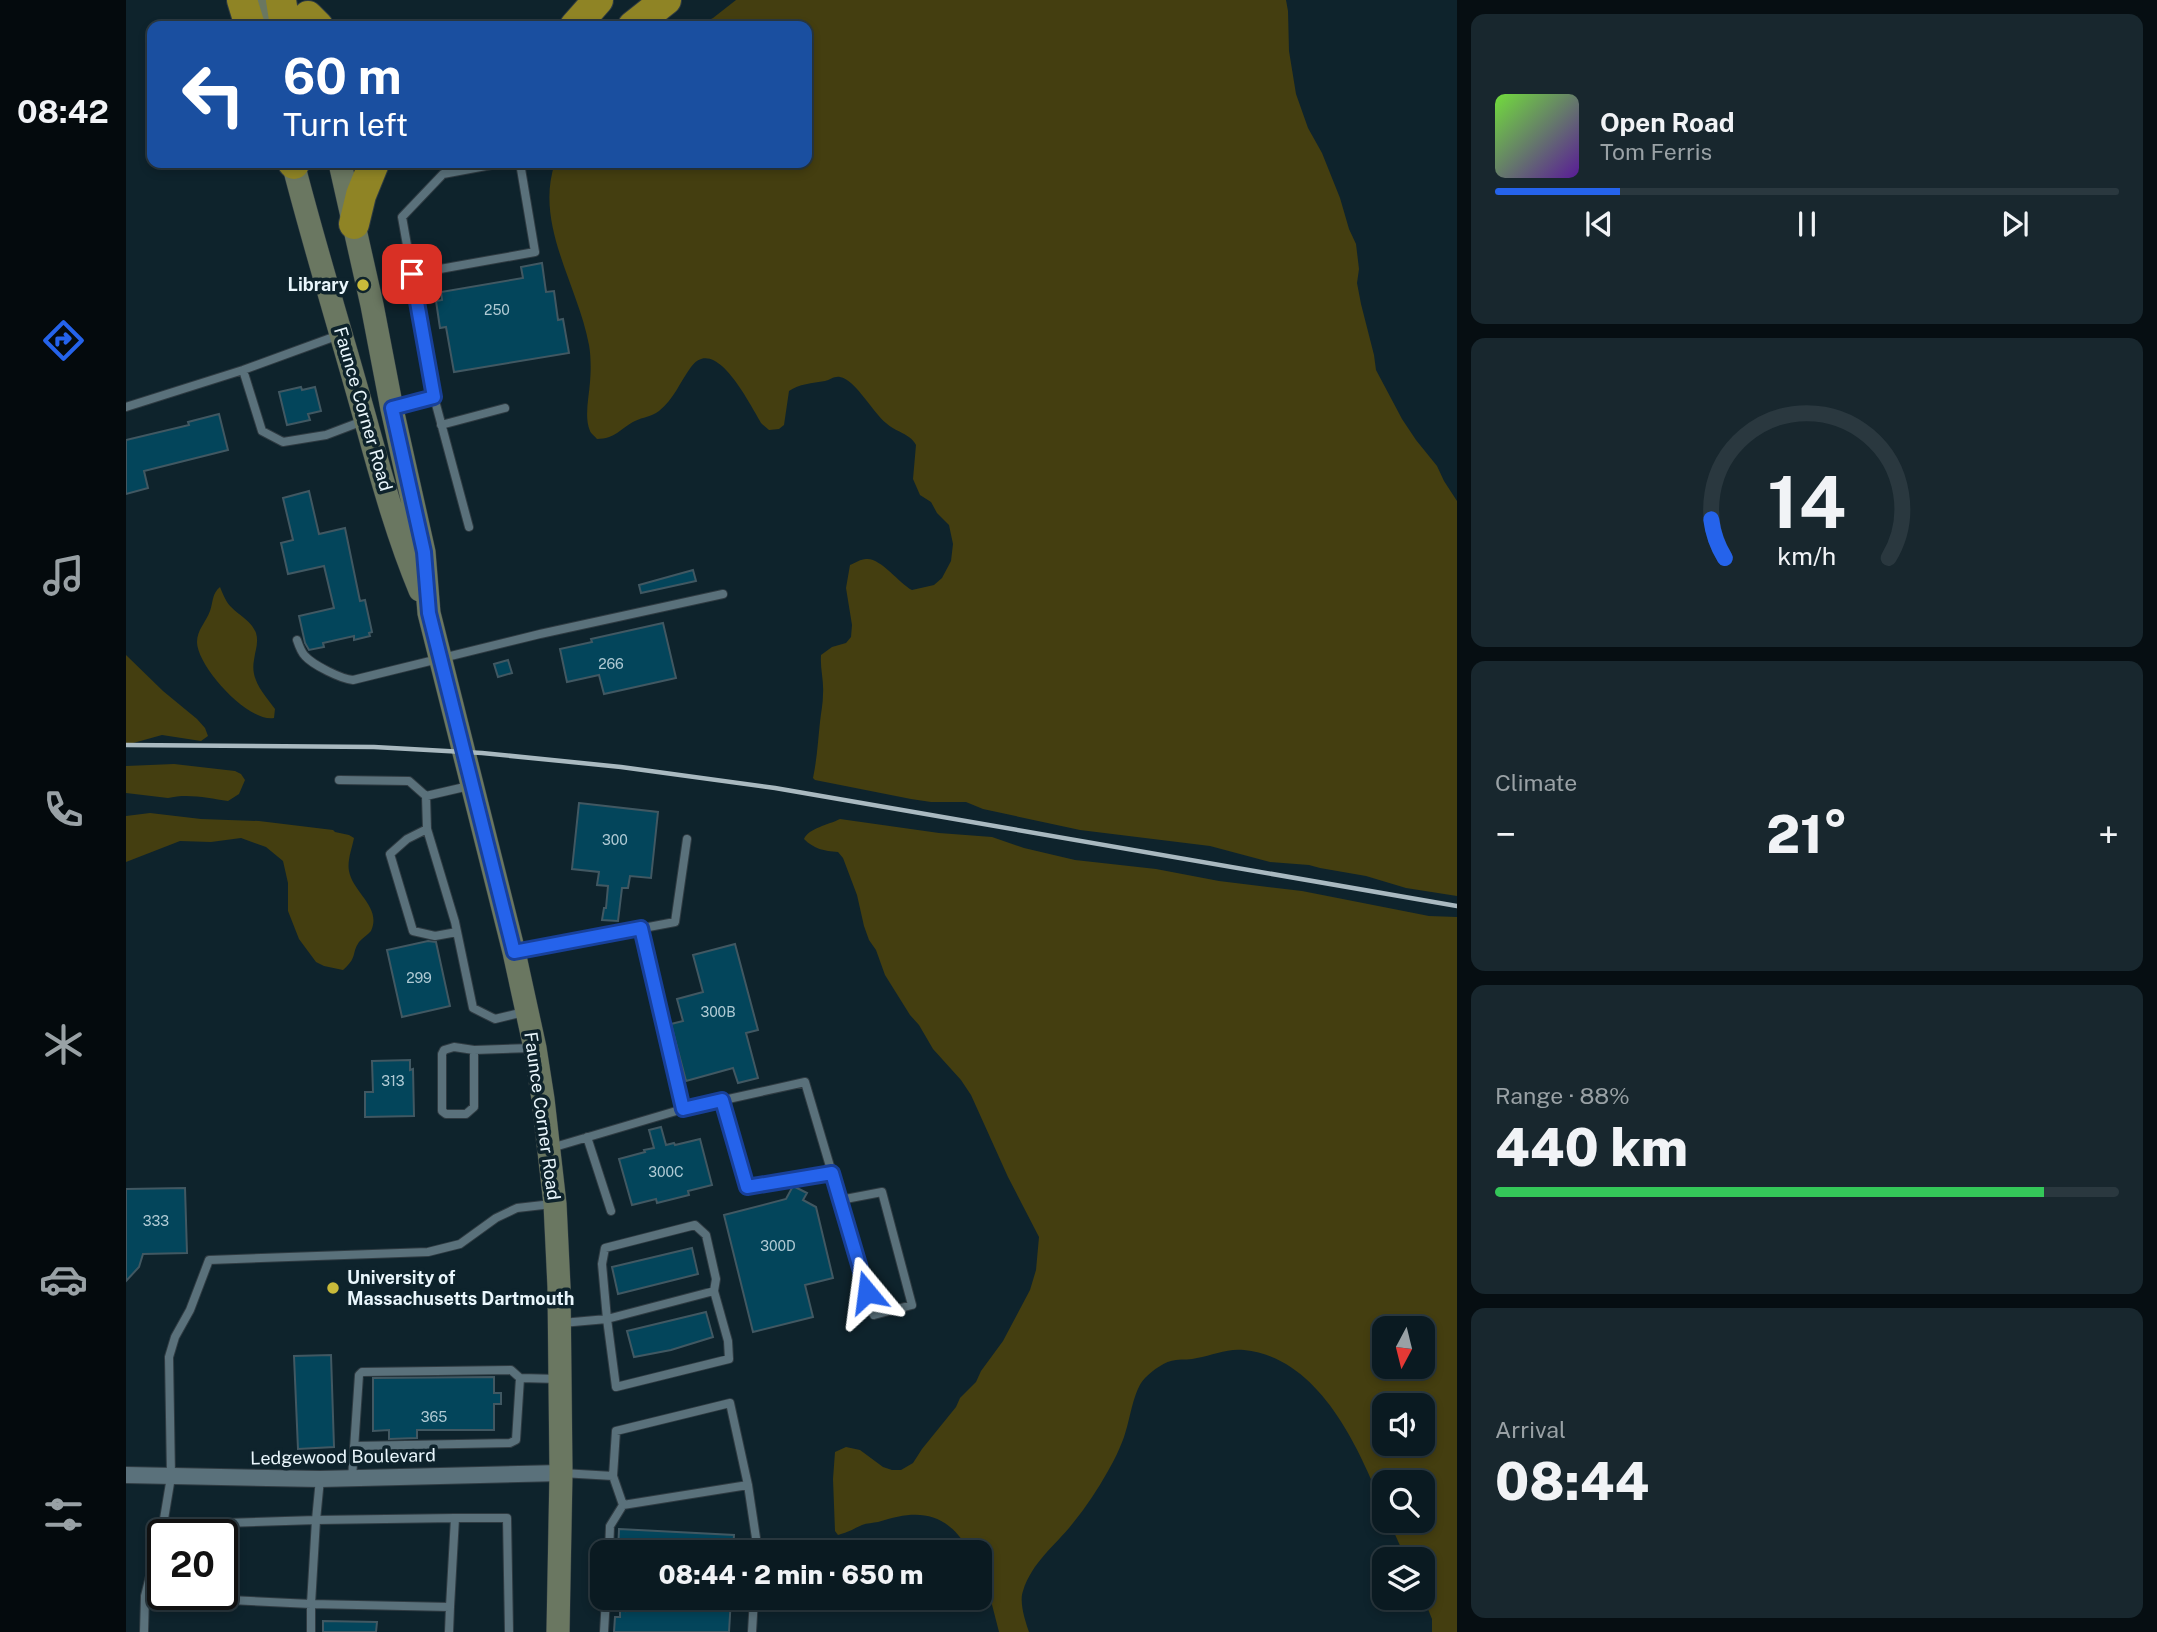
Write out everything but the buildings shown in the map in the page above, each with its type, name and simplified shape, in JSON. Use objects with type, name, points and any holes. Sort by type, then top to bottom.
[{"type":"highway","points":[[242,0],[248,21]]},
{"type":"highway","points":[[281,0],[305,19]]},
{"type":"highway","points":[[579,21],[598,0]]},
{"type":"highway","points":[[639,21],[666,0]]},
{"type":"highway","points":[[354,224],[360,195],[372,168]]},
{"type":"main road","points":[[259,0],[263,21]]},
{"type":"main road","name":"Faunce Corner Road","points":[[294,168],[406,556],[429,613],[514,952],[535,1048],[555,1204],[561,1473],[558,1632]]},
{"type":"main road","name":"Faunce Corner Road","points":[[341,168],[424,552],[429,613]]},
{"type":"main road","points":[[365,420],[392,408]]},
{"type":"street","name":"Ledgewood Boulevard","points":[[126,1475],[320,1479],[561,1473]]},
{"type":"lane","points":[[469,527],[434,397],[402,217],[443,174],[475,168]]},
{"type":"lane","points":[[412,274],[535,252],[521,168]]},
{"type":"lane","points":[[126,407],[243,370],[341,334]]},
{"type":"lane","points":[[243,370],[262,431],[283,442],[326,435],[365,420]]},
{"type":"lane","points":[[392,408],[434,397]]},
{"type":"lane","points":[[441,425],[505,408]]},
{"type":"lane","points":[[298,640],[305,656],[311,661],[348,680],[723,594]]},
{"type":"lane","points":[[339,780],[409,781],[426,796],[427,829],[457,932],[473,1009],[495,1019],[527,1012]]},
{"type":"lane","points":[[426,796],[472,785]]},
{"type":"lane","points":[[427,829],[407,839],[390,854],[413,931],[435,936],[457,932]]},
{"type":"lane","points":[[514,952],[675,922],[687,839]]},
{"type":"lane","points":[[641,928],[683,1109]]},
{"type":"lane","points":[[474,1050],[474,1107],[466,1114],[446,1114],[442,1111],[444,1050],[454,1047],[474,1050],[535,1048]]},
{"type":"lane","points":[[549,1149],[683,1109],[805,1082],[874,1315],[912,1305],[882,1192],[840,1200]]},
{"type":"lane","points":[[722,1100],[747,1187],[832,1173]]},
{"type":"lane","points":[[587,1137],[611,1211]]},
{"type":"lane","points":[[164,1519],[171,1477],[169,1357],[209,1260],[428,1252],[460,1244],[486,1224],[517,1208],[555,1204]]},
{"type":"lane","points":[[695,1224],[706,1235],[716,1279],[714,1291],[728,1341],[729,1359],[616,1387],[607,1319],[602,1264],[605,1248],[695,1224]]},
{"type":"lane","points":[[559,1324],[607,1319],[714,1291]]},
{"type":"lane","points":[[352,1478],[359,1375],[362,1372],[511,1370],[520,1378],[559,1378]]},
{"type":"lane","points":[[354,1446],[510,1443],[516,1440],[520,1378]]},
{"type":"lane","points":[[609,1540],[610,1527],[623,1505],[613,1476],[616,1431],[730,1403],[748,1485],[756,1540]]},
{"type":"lane","points":[[561,1473],[613,1476]]},
{"type":"lane","points":[[311,1632],[320,1479]]},
{"type":"lane","points":[[623,1505],[748,1485]]},
{"type":"lane","points":[[449,1632],[456,1518]]},
{"type":"lane","points":[[238,1523],[507,1518],[509,1632]]},
{"type":"lane","points":[[144,1632],[147,1588]]},
{"type":"lane","points":[[145,1596],[450,1607]]},
{"type":"lane","points":[[604,1632],[605,1610]]},
{"type":"lane","points":[[752,1632],[753,1610]]},
{"type":"shaded area","points":[[736,0],[1286,0],[1289,51],[1296,94],[1308,128],[1322,153],[1340,198],[1356,244],[1359,269],[1357,283],[1376,370],[1402,419],[1437,466],[1457,501],[1457,896],[1406,888],[1366,876],[1309,865],[1270,862],[1210,846],[1080,830],[983,809],[966,802],[911,799],[813,778],[823,698],[821,655],[832,647],[846,643],[851,637],[852,625],[846,588],[850,565],[871,559],[912,590],[934,585],[942,578],[951,561],[953,544],[949,525],[931,502],[920,495],[913,479],[916,445],[881,419],[858,390],[840,377],[801,385],[789,391],[784,425],[779,429],[769,430],[762,424],[732,376],[711,359],[701,359],[691,367],[673,396],[659,411],[635,421],[613,435],[597,439],[587,420],[591,373],[589,345],[584,322],[560,254],[550,209],[550,186],[554,168],[812,168],[812,21],[707,21]]},
{"type":"shaded area","points":[[220,587],[227,602],[256,633],[254,674],[275,709],[274,718],[251,712],[238,702],[215,678],[199,652],[198,634]]},
{"type":"shaded area","points":[[126,655],[197,719],[208,736],[201,741],[162,735],[126,745]]},
{"type":"shaded area","points":[[174,764],[235,771],[245,780],[239,794],[228,801],[198,796],[168,798],[126,793],[126,766]]},
{"type":"shaded area","points":[[150,813],[201,819],[259,821],[333,830],[349,835],[354,838],[349,871],[373,915],[371,931],[359,942],[353,959],[343,970],[316,962],[299,939],[288,911],[288,883],[283,861],[266,847],[241,838],[211,842],[180,841],[126,862],[126,816]]},
{"type":"shaded area","points":[[840,819],[939,833],[992,837],[1075,860],[1302,891],[1429,916],[1457,917],[1457,1632],[1432,1632],[1432,1619],[1428,1610],[1435,1610],[1435,1547],[1401,1547],[1394,1533],[1435,1533],[1435,1470],[1372,1470],[1372,1483],[1349,1434],[1315,1388],[1294,1370],[1271,1357],[1244,1350],[1172,1361],[1155,1369],[1141,1383],[1115,1459],[1083,1511],[1038,1563],[1027,1581],[1022,1600],[1029,1632],[999,1632],[992,1605],[992,1540],[962,1540],[942,1521],[920,1515],[864,1524],[838,1535],[835,1531],[833,1479],[835,1452],[846,1447],[860,1450],[883,1467],[892,1470],[901,1470],[913,1463],[960,1398],[976,1382],[1003,1341],[1030,1290],[1036,1270],[1039,1237],[971,1095],[933,1049],[885,975],[876,950],[869,940],[857,895],[843,858],[838,852],[820,849],[804,839],[814,829]]},
{"type":"railway","points":[[126,745],[374,747],[482,753],[621,767],[775,788],[1457,906]]},
{"type":"place","name":"Library","points":[[363,285]]},
{"type":"place","name":"University of Massachusetts Dartmouth","points":[[333,1288]]},
{"type":"route","points":[[412,274],[434,397],[392,408],[424,552],[429,613],[514,952],[641,928],[683,1109],[722,1100],[747,1187],[832,1173],[867,1292]]}]
